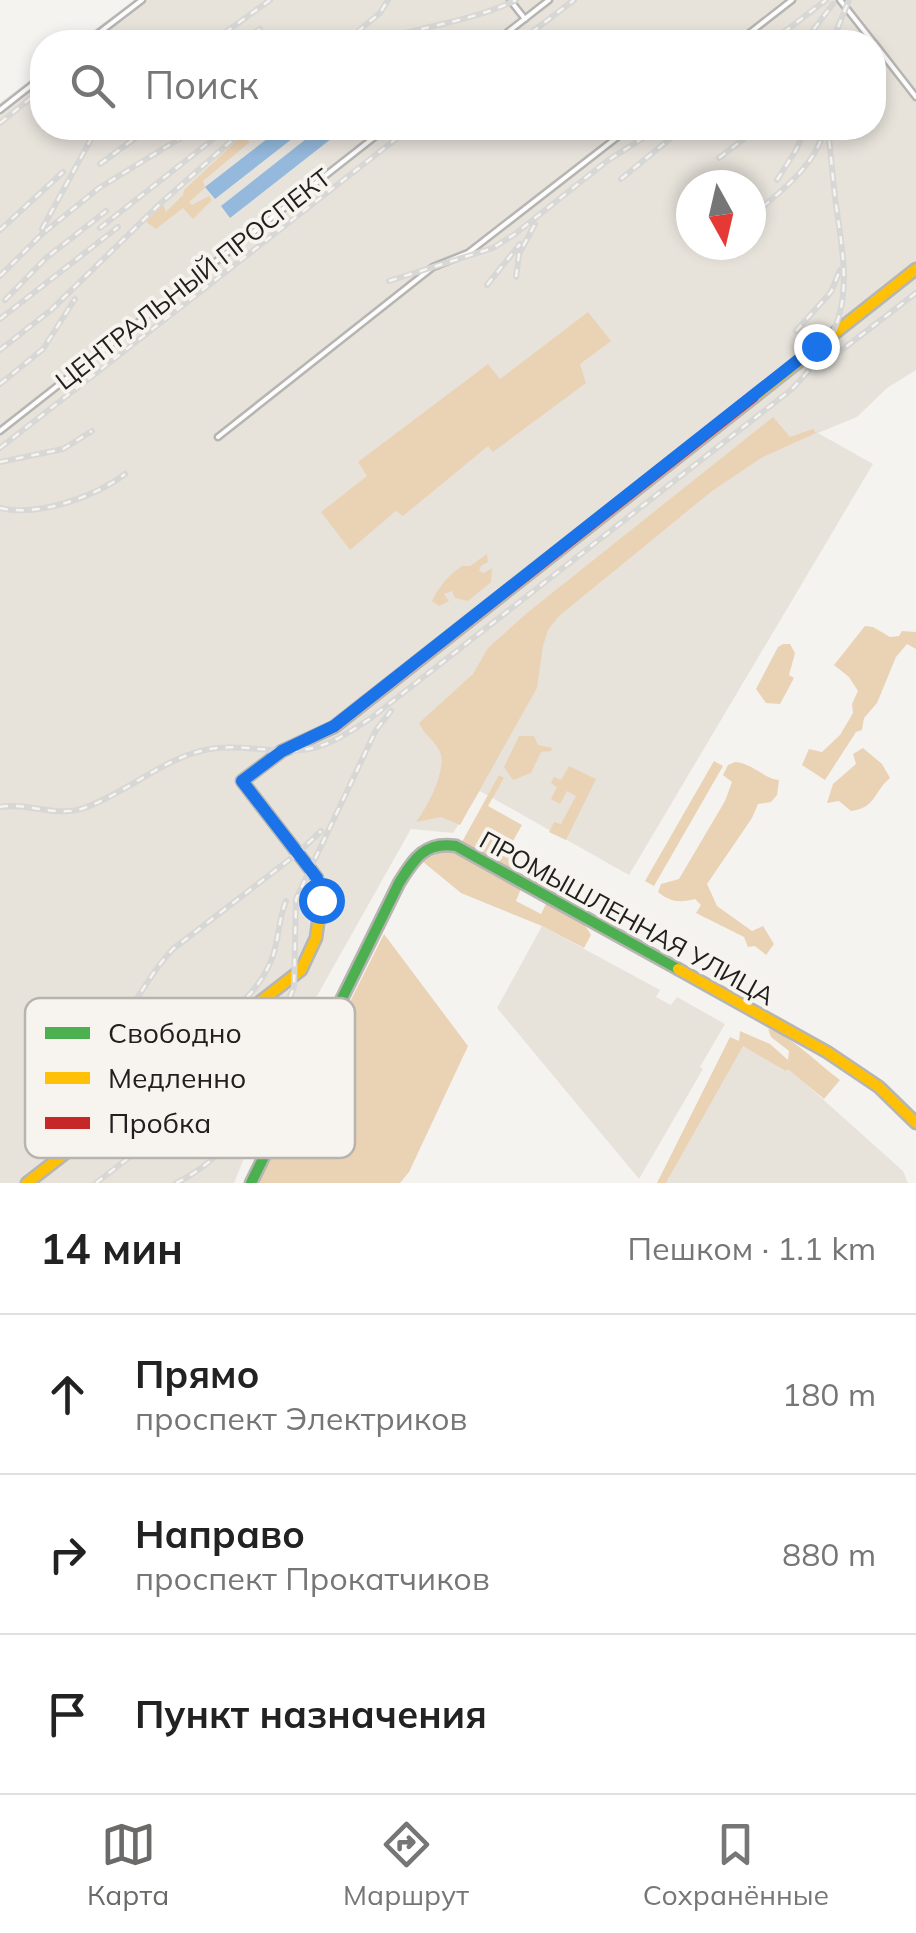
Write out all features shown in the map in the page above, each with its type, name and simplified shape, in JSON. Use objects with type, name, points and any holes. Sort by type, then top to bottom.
[{"type":"street","points":[[102,30],[142,0]]},
{"type":"street","points":[[510,0],[525,19]]},
{"type":"street","points":[[511,30],[549,0]]},
{"type":"street","points":[[753,30],[792,0]]},
{"type":"street","points":[[840,0],[863,30]]},
{"type":"street","points":[[886,59],[916,96]]},
{"type":"street","points":[[0,110],[30,86]]},
{"type":"street","name":"ЦЕНТРАЛЬНЫЙ ПРОСПЕКТ","points":[[0,431],[371,140]]},
{"type":"street","points":[[218,437],[433,267],[468,253],[614,140]]},
{"type":"street","points":[[265,998],[308,960],[322,890],[317,878],[242,781],[282,751],[334,726],[916,269]]},
{"type":"street","name":"ПРОМЫШЛЕННАЯ УЛИЦА","points":[[342,998],[414,858],[441,842],[456,846],[827,1052],[879,1087],[916,1124]]},
{"type":"street","points":[[27,1183],[59,1158]]},
{"type":"street","name":"ПРОМЫШЛЕННАЯ УЛИЦА","points":[[251,1183],[263,1158]]},
{"type":"shaded area","points":[[135,0],[916,0],[916,370],[887,388],[857,417],[818,433],[873,464],[629,875],[480,791],[453,833],[411,829],[316,998],[25,998],[25,1158],[244,1158],[234,1183],[0,1183],[0,103],[30,80],[30,140],[886,140],[886,30],[94,30]]},
{"type":"shaded area","points":[[238,140],[250,142],[203,181],[205,188],[189,202],[192,205],[209,196],[212,200],[193,219],[183,208],[156,229],[146,222],[163,204],[166,212]]},
{"type":"shaded area","points":[[588,312],[611,341],[580,364],[586,383],[493,452],[488,446],[403,516],[396,511],[350,550],[321,512],[367,476],[358,462],[488,364],[500,379]]},
{"type":"shaded area","points":[[773,417],[790,437],[813,429],[816,433],[761,458],[712,491],[559,616],[548,630],[543,646],[537,688],[460,825],[441,817],[416,822],[434,790],[442,762],[439,751],[419,723],[473,674],[488,648],[527,613]]},
{"type":"shaded area","points":[[487,554],[488,562],[479,571],[484,573],[492,568],[491,582],[468,601],[455,598],[452,591],[444,594],[449,601],[439,606],[432,601],[452,574]]},
{"type":"shaded area","points":[[865,626],[890,637],[899,636],[902,631],[916,632],[916,649],[907,644],[896,657],[877,703],[864,718],[862,730],[856,732],[825,780],[802,765],[809,749],[822,752],[840,735],[853,713],[858,691],[834,665]]},
{"type":"shaded area","points":[[783,644],[790,644],[795,653],[789,675],[794,678],[780,704],[766,703],[756,689]]},
{"type":"shaded area","points":[[519,736],[534,736],[538,745],[552,748],[541,752],[531,773],[513,780],[504,767]]},
{"type":"shaded area","points":[[863,748],[882,764],[890,778],[870,803],[859,809],[851,811],[839,801],[827,803],[833,784],[856,764],[853,754]]},
{"type":"shaded area","points":[[714,761],[723,766],[654,886],[645,881]]},
{"type":"shaded area","points":[[735,762],[779,780],[777,795],[771,802],[758,804],[707,884],[717,906],[752,931],[763,926],[774,944],[766,955],[755,946],[748,947],[744,937],[696,913],[701,905],[695,899],[675,901],[658,892],[661,884],[679,879],[725,801],[732,782],[723,775],[728,765]]},
{"type":"shaded area","points":[[569,766],[596,779],[566,840],[549,832],[554,822],[561,824],[576,796],[567,791],[560,804],[551,799],[557,787],[551,783],[554,777],[561,780]]},
{"type":"shaded area","points":[[499,775],[504,778],[488,806],[522,825],[509,848],[519,855],[511,870],[462,842]]},
{"type":"shaded area","points":[[444,851],[465,855],[522,886],[516,901],[541,914],[547,902],[572,914],[591,935],[584,948],[461,893],[422,861]]},
{"type":"shaded area","points":[[542,926],[660,990],[656,997],[671,1005],[677,997],[725,1024],[639,1179],[497,1008]]},
{"type":"shaded area","points":[[384,934],[468,1046],[409,1172],[400,1183],[259,1183],[272,1158],[355,1158],[355,998],[352,998]]},
{"type":"shaded area","points":[[768,1029],[796,1044],[840,1080],[824,1099],[788,1069],[785,1071],[743,1046],[666,1183],[657,1183],[730,1037],[739,1041],[740,1031],[770,1044],[788,1060],[789,1051],[771,1037]]},
{"type":"shaded area","points":[[743,1045],[784,1071],[788,1068],[903,1171],[908,1183],[666,1183]]},
{"type":"water","points":[[266,140],[291,140],[215,199],[205,187]]},
{"type":"water","points":[[305,140],[330,140],[230,218],[221,206]]},
{"type":"railway","points":[[229,30],[270,0]]},
{"type":"railway","points":[[359,30],[380,13],[388,0]]},
{"type":"railway","points":[[418,30],[481,14],[516,0]]},
{"type":"railway","points":[[535,30],[574,0]]},
{"type":"railway","points":[[787,30],[826,0]]},
{"type":"railway","points":[[837,30],[849,0]]},
{"type":"railway","points":[[813,30],[833,4]]},
{"type":"railway","points":[[0,123],[30,99]]},
{"type":"railway","points":[[42,229],[90,140]]},
{"type":"railway","points":[[100,164],[133,140]]},
{"type":"railway","points":[[0,276],[42,234],[99,188],[177,140]]},
{"type":"railway","points":[[100,228],[212,140]]},
{"type":"railway","points":[[0,350],[51,310],[232,140]]},
{"type":"railway","points":[[0,448],[395,140]]},
{"type":"railway","points":[[389,281],[493,248],[640,140]]},
{"type":"railway","points":[[621,179],[668,140]]},
{"type":"railway","points":[[719,158],[742,140]]},
{"type":"railway","points":[[777,180],[801,140]]},
{"type":"railway","points":[[766,204],[805,166],[820,140]]},
{"type":"railway","points":[[0,807],[74,811],[199,751],[228,747],[302,750],[338,738],[371,718],[792,389],[826,347],[844,287],[829,140]]},
{"type":"railway","points":[[0,230],[63,172]]},
{"type":"railway","points":[[5,300],[46,258],[106,211]]},
{"type":"railway","points":[[516,277],[519,254],[535,224]]},
{"type":"railway","points":[[0,319],[118,227]]},
{"type":"railway","points":[[487,285],[520,244]]},
{"type":"railway","points":[[796,331],[831,292],[840,270]]},
{"type":"railway","points":[[821,366],[916,293]]},
{"type":"railway","points":[[0,384],[43,349],[75,299]]},
{"type":"railway","points":[[0,462],[63,449],[92,431]]},
{"type":"railway","points":[[0,508],[31,510],[66,503],[125,474]]},
{"type":"railway","points":[[290,998],[294,987],[296,899],[376,730],[391,711]]},
{"type":"railway","points":[[137,998],[173,949],[321,831]]},
{"type":"railway","points":[[246,998],[271,961],[286,901]]},
{"type":"railway","points":[[96,1183],[128,1158]]},
{"type":"railway","points":[[176,1183],[214,1158]]},
{"type":"traffic: fast","points":[[342,998],[399,883],[415,859],[428,849],[445,845],[456,846],[678,969]]},
{"type":"traffic: fast","points":[[251,1183],[263,1158]]},
{"type":"traffic: slow","points":[[754,397],[916,269]]},
{"type":"traffic: slow","points":[[265,998],[301,970],[316,938],[321,901]]},
{"type":"traffic: slow","points":[[678,969],[827,1052],[879,1087],[916,1123]]},
{"type":"traffic: slow","points":[[27,1183],[59,1158]]},
{"type":"traffic: jam","points":[[321,901],[317,878],[242,781],[282,751],[334,727],[754,397]]},
{"type":"route","points":[[321,900],[317,878],[242,781],[282,751],[334,726],[816,346]]}]
